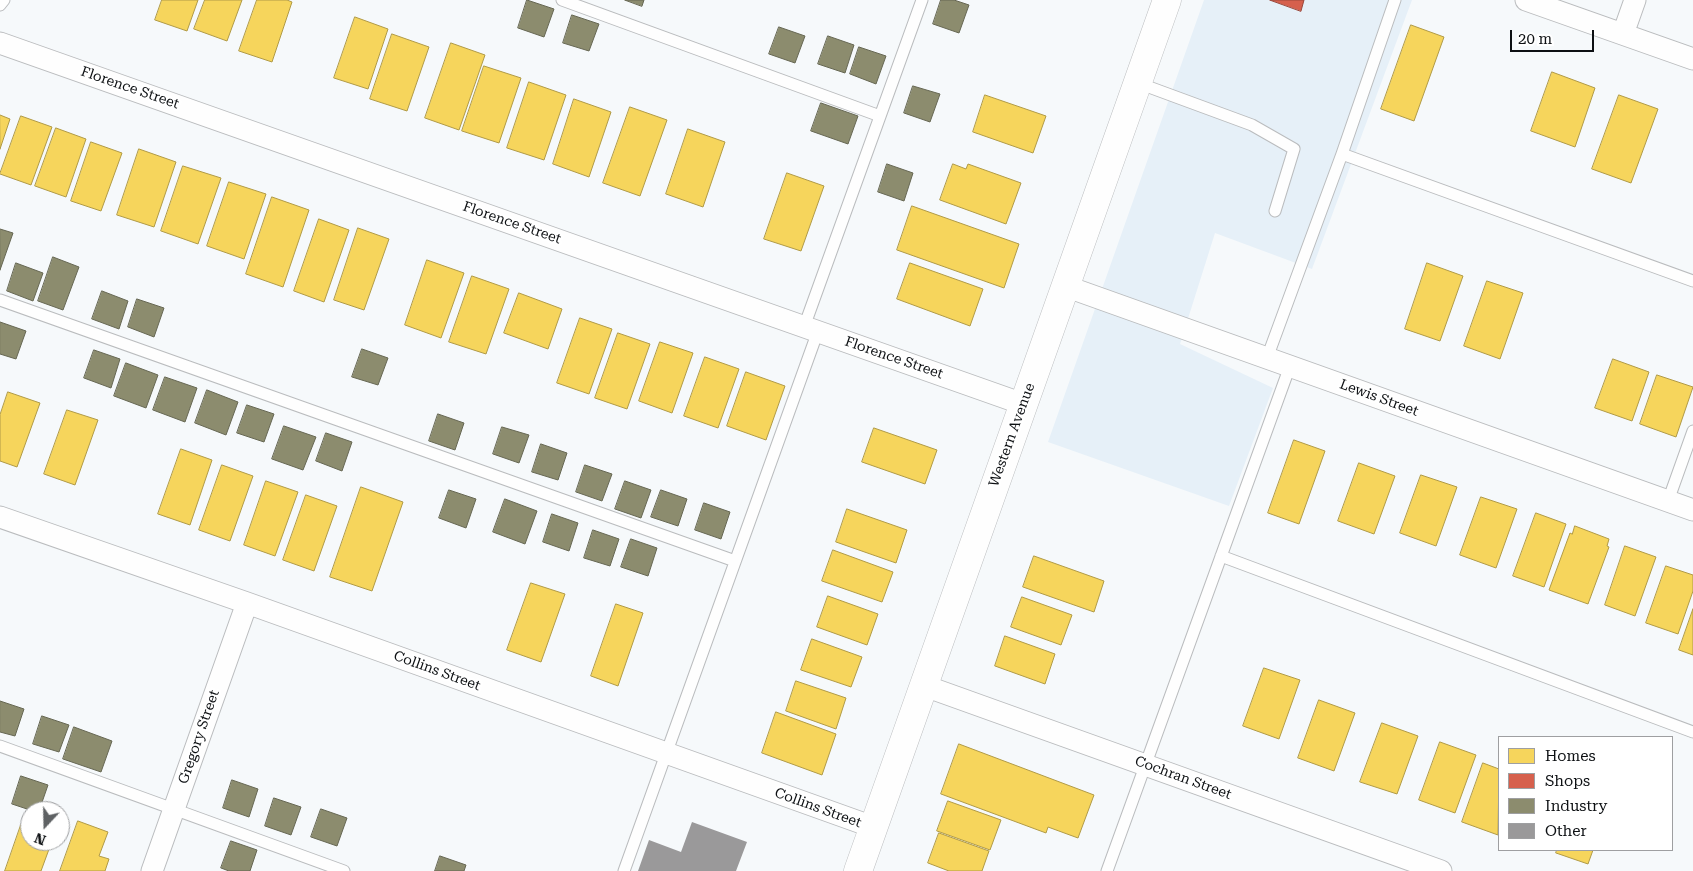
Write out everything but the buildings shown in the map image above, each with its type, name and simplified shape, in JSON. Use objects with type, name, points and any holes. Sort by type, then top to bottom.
[{"type":"main road","name":"Western Avenue","points":[[858,871],[1167,0]]},
{"type":"street","points":[[1526,0],[1693,60]]},
{"type":"street","points":[[1623,34],[1635,0]]},
{"type":"street","name":"Florence Street","points":[[0,43],[1023,404]]},
{"type":"street","name":"Lewis Street","points":[[1065,286],[1693,510]]},
{"type":"street","name":"Collins Street","points":[[0,517],[873,827]]},
{"type":"street","name":"Gregory Street","points":[[152,871],[246,603]]},
{"type":"street","name":"Cochran Street","points":[[925,686],[1441,871]]},
{"type":"lane","points":[[0,5],[4,0]]},
{"type":"lane","points":[[562,0],[880,116]]},
{"type":"lane","points":[[624,871],[735,561],[880,116],[922,0]]},
{"type":"lane","points":[[1267,358],[1342,154],[1395,0]]},
{"type":"lane","points":[[1138,83],[1252,125],[1294,149],[1275,211]]},
{"type":"lane","points":[[1342,154],[1693,281]]},
{"type":"lane","points":[[0,300],[735,561]]},
{"type":"lane","points":[[1107,871],[1290,366]]},
{"type":"lane","points":[[1668,501],[1693,431]]},
{"type":"lane","points":[[1221,556],[1693,732]]},
{"type":"lane","points":[[0,746],[344,871]]},
{"type":"shaded area","points":[[1204,0],[1412,0],[1312,269],[1215,233],[1180,344],[1273,388],[1229,506],[1048,442]]}]
